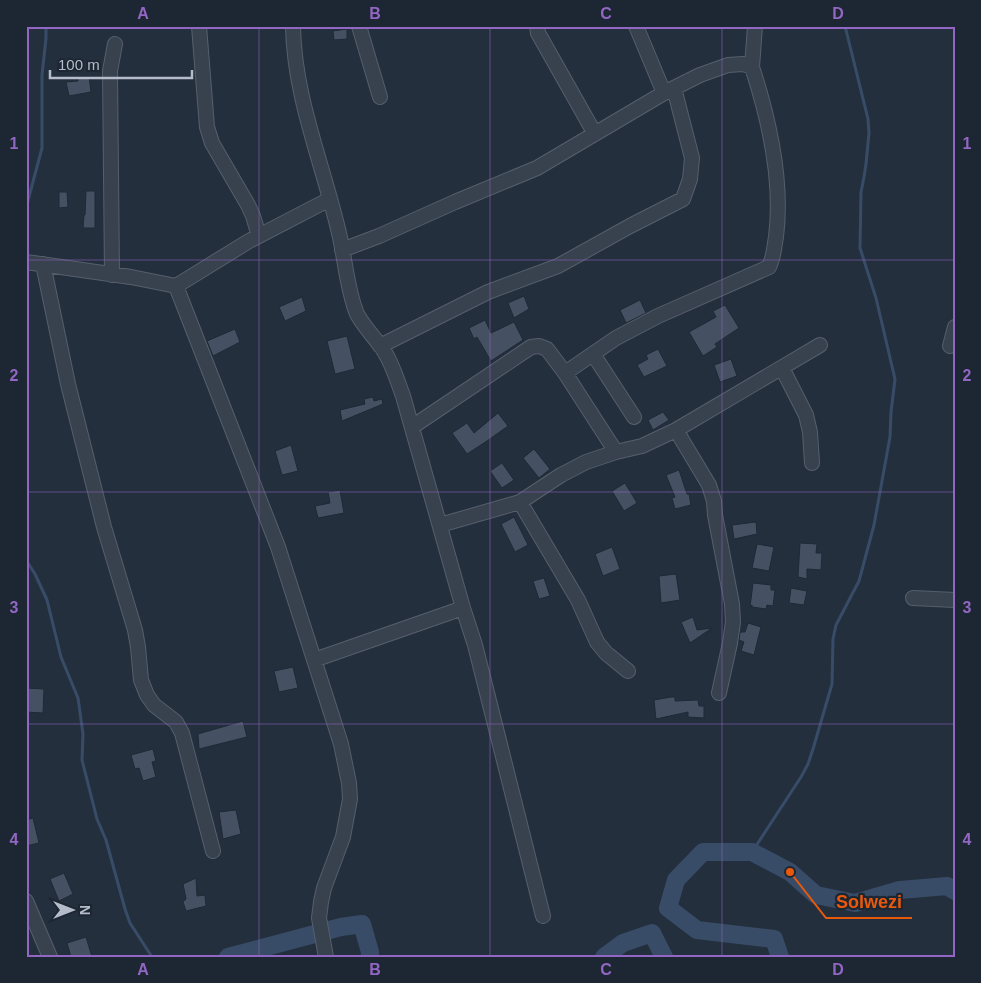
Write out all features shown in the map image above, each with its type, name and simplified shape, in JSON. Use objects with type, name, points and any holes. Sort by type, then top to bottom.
[{"type":"street","points":[[199,26],[207,127],[212,143],[248,204],[259,236]]},
{"type":"street","points":[[293,26],[293,43],[308,125],[330,199],[352,296],[358,314],[394,370],[412,427],[475,645],[543,916]]},
{"type":"street","points":[[359,26],[380,98]]},
{"type":"street","points":[[537,26],[538,33],[595,134]]},
{"type":"street","points":[[380,346],[488,292],[558,266],[630,226],[684,199],[690,180],[692,158],[669,90],[636,26]]},
{"type":"street","points":[[565,374],[616,338],[658,316],[769,267],[772,260],[778,217],[777,187],[768,122],[752,66],[755,26]]},
{"type":"street","points":[[112,274],[110,71],[115,44]]},
{"type":"street","points":[[342,250],[537,168],[669,90],[700,75],[728,65],[743,64],[752,66]]},
{"type":"street","points":[[26,262],[112,274],[176,286],[259,236],[330,199]]},
{"type":"street","points":[[43,264],[68,384],[104,527],[135,630],[141,680],[146,695],[154,705],[176,722],[182,733],[213,852]]},
{"type":"street","points":[[176,286],[278,547],[340,744],[349,783],[350,799],[343,837],[324,888],[319,918],[325,951]]},
{"type":"street","points":[[950,346],[955,327]]},
{"type":"street","points":[[440,525],[520,502],[561,475],[586,462],[642,446],[676,430],[820,344]]},
{"type":"street","points":[[412,427],[531,347],[540,346],[547,348],[616,452]]},
{"type":"street","points":[[593,354],[634,417]]},
{"type":"street","points":[[782,368],[806,415],[810,432],[812,463]]},
{"type":"street","points":[[676,430],[709,485],[714,501],[732,604],[730,643],[719,693]]},
{"type":"street","points":[[520,502],[578,600],[597,642],[628,671]]},
{"type":"street","points":[[913,598],[955,600]]},
{"type":"street","points":[[314,660],[463,608]]},
{"type":"street","points":[[26,901],[50,957]]},
{"type":"building","points":[[347,29],[347,39],[334,40],[333,31]]},
{"type":"building","points":[[89,76],[91,92],[69,96],[66,82],[78,81],[78,78]]},
{"type":"building","points":[[86,191],[95,191],[95,228],[83,228]]},
{"type":"building","points":[[59,192],[67,192],[68,207],[59,208]]},
{"type":"building","points":[[524,296],[529,309],[514,318],[508,303]]},
{"type":"building","points":[[302,297],[306,311],[285,321],[279,307]]},
{"type":"building","points":[[640,300],[646,313],[626,323],[620,310]]},
{"type":"building","points":[[725,305],[739,328],[715,344],[717,347],[703,356],[689,332],[716,317],[713,311]]},
{"type":"building","points":[[485,320],[491,333],[514,322],[523,340],[491,361],[477,337],[474,339],[469,328]]},
{"type":"building","points":[[235,329],[240,342],[213,356],[207,341]]},
{"type":"building","points":[[347,336],[355,369],[335,374],[327,341]]},
{"type":"building","points":[[658,349],[667,366],[644,377],[637,365],[648,359],[646,355]]},
{"type":"building","points":[[731,359],[737,376],[720,382],[714,365]]},
{"type":"building","points":[[373,397],[374,401],[382,399],[383,404],[342,421],[340,410],[365,404],[364,399]]},
{"type":"building","points":[[663,412],[669,420],[653,430],[648,420]]},
{"type":"building","points":[[498,413],[508,426],[467,454],[452,433],[467,423],[474,433]]},
{"type":"building","points":[[291,445],[298,471],[282,475],[275,451]]},
{"type":"building","points":[[534,449],[550,469],[539,478],[523,458]]},
{"type":"building","points":[[502,463],[514,480],[502,488],[490,471]]},
{"type":"building","points":[[679,470],[687,494],[689,494],[691,505],[675,509],[672,498],[675,497],[666,475]]},
{"type":"building","points":[[625,483],[637,503],[624,511],[612,491]]},
{"type":"building","points":[[340,490],[344,513],[318,518],[315,506],[330,503],[328,492]]},
{"type":"building","points":[[514,517],[528,545],[515,552],[501,524]]},
{"type":"building","points":[[756,522],[757,534],[734,539],[732,525]]},
{"type":"building","points":[[800,543],[817,544],[816,553],[822,553],[821,570],[807,569],[807,579],[798,577]]},
{"type":"building","points":[[757,544],[774,547],[769,571],[752,568]]},
{"type":"building","points":[[612,547],[620,569],[603,576],[595,554]]},
{"type":"building","points":[[676,574],[680,600],[661,603],[659,576]]},
{"type":"building","points":[[544,578],[550,596],[539,599],[533,581]]},
{"type":"building","points":[[753,583],[771,585],[771,590],[775,590],[773,606],[767,605],[766,609],[752,607],[752,605],[750,607]]},
{"type":"building","points":[[791,588],[807,591],[804,605],[789,603]]},
{"type":"building","points":[[693,617],[697,630],[712,628],[690,643],[681,622]]},
{"type":"building","points":[[748,623],[761,627],[754,655],[741,651],[744,642],[739,640],[740,633],[745,632]]},
{"type":"building","points":[[293,667],[298,688],[279,692],[274,671]]},
{"type":"building","points":[[26,688],[44,689],[43,713],[26,712]]},
{"type":"building","points":[[675,697],[675,701],[698,700],[699,706],[704,706],[704,718],[688,717],[688,712],[656,719],[654,700]]},
{"type":"building","points":[[243,721],[247,737],[199,749],[198,734]]},
{"type":"building","points":[[153,749],[156,761],[152,762],[156,777],[143,781],[139,768],[135,769],[131,755]]},
{"type":"building","points":[[236,810],[241,834],[223,839],[219,812]]},
{"type":"building","points":[[33,818],[39,843],[26,846],[26,820]]},
{"type":"building","points":[[64,873],[73,894],[59,901],[50,879]]},
{"type":"building","points":[[196,878],[197,896],[205,895],[206,906],[186,911],[183,902],[186,899],[183,884]]},
{"type":"building","points":[[86,937],[92,957],[71,957],[67,943]]},
{"type":"waterway","points":[[26,208],[42,148],[42,75],[46,26]]},
{"type":"waterway","points":[[752,852],[801,777],[813,749],[832,684],[833,639],[836,625],[859,581],[874,525],[890,437],[895,379],[876,298],[860,248],[861,192],[869,133],[868,119],[845,26]]},
{"type":"waterway","points":[[26,560],[47,600],[61,657],[78,698],[83,734],[82,760],[97,819],[106,840],[125,909],[130,923],[152,957]]},
{"type":"waterway","points":[[780,957],[774,939],[697,930],[668,908],[676,880],[703,852],[752,852],[790,872],[816,895],[855,903],[900,890],[947,886],[955,891]]},
{"type":"waterway","points":[[228,957],[341,927],[362,924],[370,957]]},
{"type":"waterway","points":[[604,957],[623,943],[652,933],[664,957]]},
{"type":"place","name":"Solwezi","points":[[790,872]]}]
